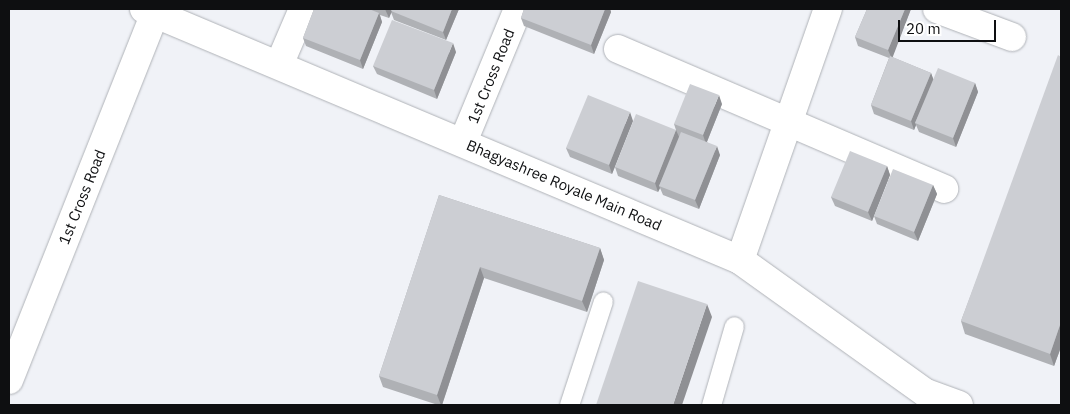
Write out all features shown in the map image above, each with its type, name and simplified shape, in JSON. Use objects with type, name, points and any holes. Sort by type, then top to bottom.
[{"type":"street","points":[[279,65],[303,9]]},
{"type":"street","name":"1st Cross Road","points":[[463,142],[518,9]]},
{"type":"street","points":[[740,260],[828,9]]},
{"type":"street","points":[[937,9],[1012,37]]},
{"type":"street","name":"Bhagyashree Royale Main Road","points":[[150,11],[740,260],[926,393],[959,405]]},
{"type":"street","name":"1st Cross Road","points":[[9,380],[150,11]]},
{"type":"street","points":[[618,49],[788,124],[944,189]]},
{"type":"lane","points":[[569,405],[603,301]]},
{"type":"lane","points":[[711,405],[734,326]]},
{"type":"building","points":[[314,9],[369,9],[379,13],[360,60],[303,38]]},
{"type":"building","points":[[392,9],[452,9],[443,32],[391,11]]},
{"type":"building","points":[[524,9],[605,9],[591,45],[521,18]]},
{"type":"building","points":[[867,9],[905,9],[888,50],[855,37]]},
{"type":"building","points":[[392,20],[453,43],[434,90],[373,66]]},
{"type":"building","points":[[1058,55],[1061,57],[1061,322],[1050,354],[961,321]]},
{"type":"building","points":[[890,56],[931,73],[911,121],[871,105]]},
{"type":"building","points":[[938,68],[975,83],[953,138],[915,123]]},
{"type":"building","points":[[690,84],[719,95],[703,135],[674,124]]},
{"type":"building","points":[[588,95],[630,112],[609,165],[566,148]]},
{"type":"building","points":[[636,114],[676,130],[655,183],[615,167]]},
{"type":"building","points":[[681,132],[717,146],[695,200],[659,186]]},
{"type":"building","points":[[850,151],[887,166],[868,212],[831,197]]},
{"type":"building","points":[[893,169],[933,185],[914,232],[874,216]]},
{"type":"building","points":[[439,195],[600,248],[582,301],[480,267],[437,395],[379,376]]},
{"type":"building","points":[[638,281],[707,304],[673,405],[596,405]]}]
